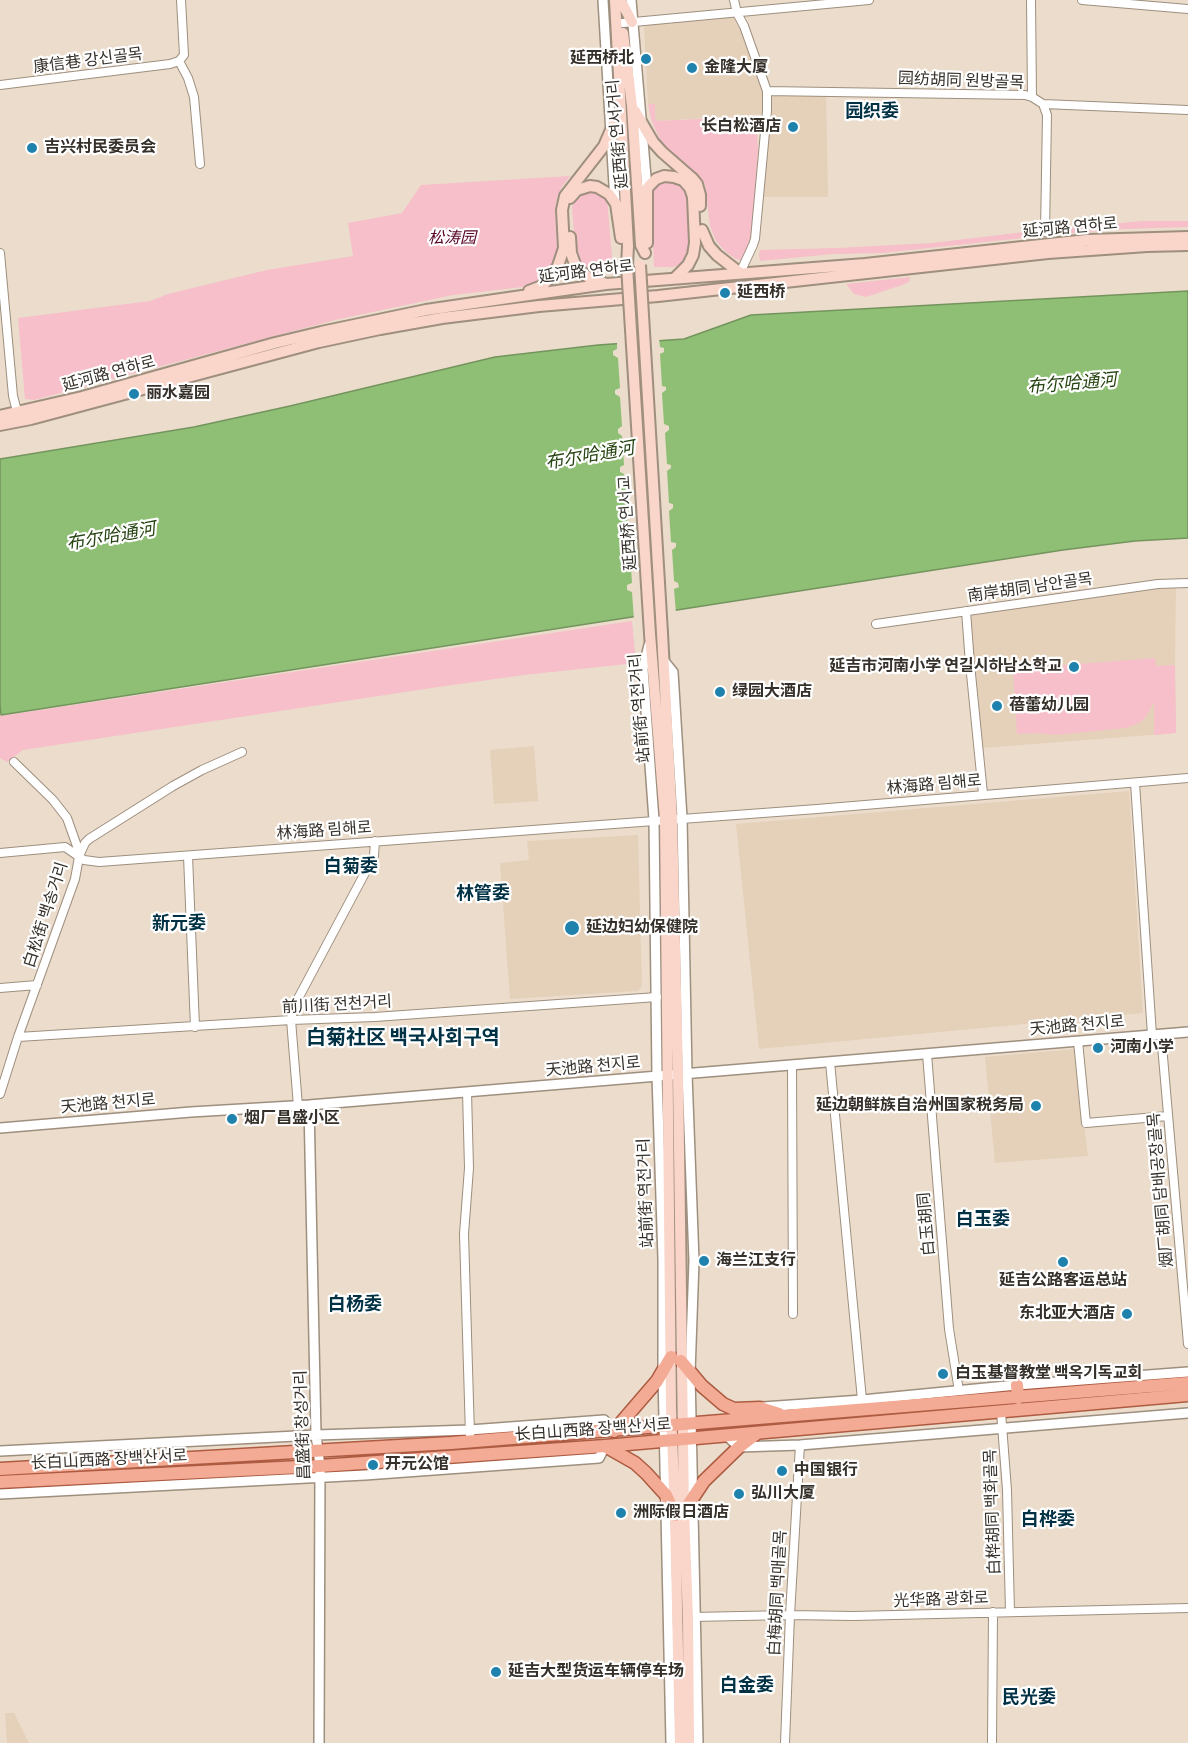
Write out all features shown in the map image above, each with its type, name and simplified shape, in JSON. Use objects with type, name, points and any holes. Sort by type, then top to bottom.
[{"type":"main road","name":"延西街 연서거리","points":[[622,1],[628,22],[641,245],[645,253]]},
{"type":"main road","name":"延西街 연서거리","points":[[622,1],[620,105],[627,263]]},
{"type":"main road","points":[[515,297],[542,286],[558,266],[564,248],[562,210],[565,195],[597,157],[611,132],[620,105]]},
{"type":"main road","points":[[632,106],[662,152],[697,184],[700,195],[701,247],[698,257],[680,277]]},
{"type":"main road","points":[[645,253],[648,246],[647,189],[656,179],[664,176],[683,180],[692,192],[696,237],[688,266],[669,295]]},
{"type":"main road","points":[[579,302],[582,288],[570,247],[569,205],[577,190],[590,186],[597,187],[609,194],[615,202],[627,263]]},
{"type":"main road","points":[[702,231],[709,246],[717,255],[740,273]]},
{"type":"main road","name":"延河路 연하로","points":[[0,425],[82,397],[275,343],[406,314],[606,284],[865,264],[1087,240],[1188,237]]},
{"type":"main road","name":"延河路 연하로","points":[[0,416],[18,417],[346,336],[442,318],[1048,253],[1188,245]]},
{"type":"main road","name":"延西桥 연서교","points":[[645,253],[640,265],[662,633]]},
{"type":"main road","name":"延西桥 연서교","points":[[627,263],[650,638]]},
{"type":"main road","points":[[576,267],[588,277],[606,284]]},
{"type":"main road","name":"站前街 역전거리","points":[[662,633],[668,819],[680,1513],[680,1743]]},
{"type":"main road","name":"站前街 역전거리","points":[[650,638],[668,819]]},
{"type":"main road","points":[[614,1431],[676,1359],[723,1404],[734,1409],[760,1408],[783,1416]]},
{"type":"main road","name":"长白山西路 장백산서로","points":[[0,1468],[319,1450],[470,1436],[614,1431],[1188,1383]]},
{"type":"main road","points":[[1017,1384],[1018,1398]]},
{"type":"main road","name":"长白山西路 장백산서로","points":[[0,1482],[320,1472],[1188,1395]]},
{"type":"main road","points":[[680,1513],[704,1481],[756,1434]]},
{"type":"main road","points":[[605,1446],[635,1463],[657,1484],[680,1513],[694,1536]]},
{"type":"main road","name":"站前街 역전거리","points":[[680,1513],[692,1617],[689,1743]]},
{"type":"street","points":[[181,0],[184,56],[179,61],[194,97],[200,164]]},
{"type":"street","name":"延西街 연서거리","points":[[603,0],[615,202]]},
{"type":"street","points":[[734,0],[767,91],[753,246],[740,273]]},
{"type":"street","points":[[628,22],[869,0]]},
{"type":"street","points":[[1031,0],[1032,97]]},
{"type":"street","points":[[1082,0],[1188,9]]},
{"type":"street","name":"延西街 연서거리","points":[[628,22],[642,124],[647,189]]},
{"type":"street","name":"康信巷 강신골목","points":[[0,85],[179,61]]},
{"type":"street","name":"园纺胡同 원방골목","points":[[767,91],[956,93],[1032,97],[1043,104],[1188,110]]},
{"type":"street","points":[[1043,104],[1047,115],[1045,232]]},
{"type":"street","points":[[0,253],[2,291],[18,417]]},
{"type":"street","name":"南岸胡同 남안골목","points":[[876,624],[1158,584],[1188,583]]},
{"type":"street","points":[[966,611],[983,795]]},
{"type":"street","points":[[79,857],[88,839],[173,786],[242,752]]},
{"type":"street","name":"白松街 백송거리","points":[[0,1094],[75,879],[79,857],[67,818],[53,800],[14,762]]},
{"type":"street","name":"林海路 림해로","points":[[0,853],[65,847],[71,849],[79,857],[99,862],[817,809],[1188,778]]},
{"type":"street","name":"烟厂胡同 담배공장골목","points":[[1135,783],[1188,1344]]},
{"type":"street","name":"站前街 역전거리","points":[[668,819],[657,997],[672,1075],[694,1261],[690,1373],[666,1495],[671,1743]]},
{"type":"street","points":[[298,1106],[291,1020],[295,1003],[374,856],[375,841]]},
{"type":"street","points":[[188,856],[195,1027]]},
{"type":"street","points":[[0,988],[37,985]]},
{"type":"street","name":"前川街 전천거리","points":[[18,1037],[375,1017],[657,997]]},
{"type":"street","name":"天池路 천지로","points":[[0,1128],[135,1116],[309,1106],[1188,1032]]},
{"type":"street","points":[[1078,1041],[1086,1123],[1168,1116]]},
{"type":"street","name":"白玉胡同","points":[[927,1054],[949,1329],[958,1391]]},
{"type":"street","points":[[830,1062],[862,1400]]},
{"type":"street","points":[[792,1066],[793,1314]]},
{"type":"street","name":"站前街 역전거리","points":[[672,1075],[663,1259],[663,1374],[678,1425]]},
{"type":"street","points":[[467,1092],[470,1167],[464,1234],[470,1436]]},
{"type":"street","name":"昌盛街 창성거리","points":[[309,1106],[316,1435],[320,1472],[319,1743]]},
{"type":"street","points":[[760,1408],[1017,1384],[1188,1372]]},
{"type":"street","name":"白桦胡同 백화골목","points":[[1001,1412],[1007,1490],[1010,1612]]},
{"type":"street","points":[[728,1436],[739,1447],[800,1445],[1188,1413]]},
{"type":"street","name":"长白山西路 장백산서로","points":[[0,1451],[316,1435],[470,1436]]},
{"type":"street","name":"站前街 역전거리","points":[[678,1440],[693,1496],[692,1617],[698,1743]]},
{"type":"street","name":"白梅胡同 백매골목","points":[[785,1743],[800,1445]]},
{"type":"street","name":"长白山西路 장백산서로","points":[[0,1494],[320,1472],[599,1458],[605,1446]]},
{"type":"street","name":"光华路 광화로","points":[[692,1617],[853,1616],[1188,1608]]},
{"type":"street","points":[[992,1743],[993,1612]]},
{"type":"shaded area","points":[[731,16],[737,18],[762,82],[765,92],[765,114],[658,121],[655,119],[655,104],[648,104],[644,27],[646,24]]},
{"type":"shaded area","name":"长白松酒店","points":[[826,94],[828,197],[764,197],[772,97]]},
{"type":"shaded area","name":"延吉市河南小学 연길시하남소학교","points":[[1176,586],[1176,733],[983,748],[969,610]]},
{"type":"shaded area","points":[[534,746],[538,801],[494,804],[490,750]]},
{"type":"shaded area","points":[[1129,791],[1143,1013],[759,1049],[736,824]]},
{"type":"shaded area","name":"延边妇幼保健院","points":[[638,835],[642,986],[638,991],[510,999],[500,863],[529,860],[527,841]]},
{"type":"shaded area","name":"延边朝鲜族自治州国家税务局","points":[[1075,1049],[1088,1156],[995,1163],[985,1057]]},
{"type":"shaded area","points":[[5,1713],[14,1713],[29,1743],[7,1743]]},
{"type":"green space","points":[[648,104],[655,104],[655,119],[658,121],[756,116],[758,149],[752,235],[750,249],[743,261],[727,253],[716,241],[710,226],[705,184],[698,175],[672,154],[659,138]]},
{"type":"green space","name":"松涛园","points":[[570,176],[561,188],[555,209],[556,257],[546,273],[533,284],[453,295],[335,320],[34,400],[25,399],[18,318],[150,301],[168,294],[267,270],[353,256],[348,223],[402,213],[421,185]]},
{"type":"green space","points":[[666,180],[683,186],[688,194],[691,246],[680,265],[654,267],[651,194],[659,183]]},
{"type":"green space","points":[[586,190],[599,191],[607,199],[613,267],[603,267],[603,274],[587,269],[576,255],[572,208],[580,193]]},
{"type":"green space","points":[[1142,221],[1188,221],[1188,227],[1050,235],[1049,230]]},
{"type":"green space","points":[[1041,230],[1042,236],[882,253],[833,254],[760,261],[759,255],[760,250],[932,243]]},
{"type":"green space","points":[[910,277],[909,282],[866,297],[854,294],[846,284]]},
{"type":"green space","points":[[632,621],[636,663],[438,687],[23,750],[7,762],[0,758],[0,716]]},
{"type":"green space","points":[[1155,658],[1156,666],[1175,665],[1176,733],[1154,735],[1154,702],[1141,722],[1126,728],[1055,735],[1017,734],[1013,669]]},
{"type":"water","name":"布尔哈通河","points":[[1188,291],[1188,538],[1135,541],[1063,550],[1,715],[0,459],[194,427],[495,357],[598,345],[684,339],[751,315]]},
{"type":"pier","points":[[659,338],[660,347],[664,348],[664,352],[660,354],[662,386],[666,387],[662,393],[664,424],[669,426],[669,430],[665,433],[667,464],[671,465],[667,471],[669,503],[673,504],[673,508],[669,511],[671,542],[676,543],[676,547],[672,550],[674,581],[679,587],[674,589],[676,613],[634,620],[632,592],[627,590],[627,585],[632,583],[630,552],[625,550],[624,546],[629,543],[627,513],[622,507],[627,504],[624,474],[620,472],[620,467],[624,465],[622,436],[618,433],[618,429],[622,426],[620,397],[615,394],[615,390],[620,388],[618,358],[613,355],[613,351],[617,349],[617,340]]},
{"type":"place","name":"延西桥北","points":[[646,59]]},
{"type":"place","name":"金隆大厦","points":[[692,68]]},
{"type":"place","name":"长白松酒店","points":[[793,127]]},
{"type":"place","name":"吉兴村民委员会","points":[[32,148]]},
{"type":"place","name":"延西桥","points":[[725,293]]},
{"type":"place","name":"丽水嘉园","points":[[134,394]]},
{"type":"place","name":"延吉市河南小学 연길시하남소학교","points":[[1074,667]]},
{"type":"place","name":"绿园大酒店","points":[[720,692]]},
{"type":"place","name":"蓓蕾幼儿园","points":[[997,706]]},
{"type":"place","name":"延边妇幼保健院","points":[[572,928]]},
{"type":"place","name":"河南小学","points":[[1098,1048]]},
{"type":"place","name":"延边朝鲜族自治州国家税务局","points":[[1036,1106]]},
{"type":"place","name":"烟厂昌盛小区","points":[[232,1119]]},
{"type":"place","name":"海兰江支行","points":[[704,1261]]},
{"type":"place","name":"延吉公路客运总站","points":[[1063,1262]]},
{"type":"place","name":"东北亚大酒店","points":[[1127,1314]]},
{"type":"place","name":"白玉基督教堂 백옥기독교회","points":[[943,1374]]},
{"type":"place","name":"开元公馆","points":[[373,1465]]},
{"type":"place","name":"中国银行","points":[[782,1471]]},
{"type":"place","name":"弘川大厦","points":[[739,1494]]},
{"type":"place","name":"洲际假日酒店","points":[[621,1513]]},
{"type":"place","name":"延吉大型货运车辆停车场","points":[[496,1672]]},
{"type":"district","name":"园织委","points":[[872,112]]},
{"type":"district","name":"白菊委","points":[[351,867]]},
{"type":"district","name":"林管委","points":[[483,894]]},
{"type":"district","name":"新元委","points":[[179,924]]},
{"type":"district","name":"白菊社区 백국사회구역","points":[[403,1038]]},
{"type":"district","name":"白玉委","points":[[983,1220]]},
{"type":"district","name":"白杨委","points":[[355,1305]]},
{"type":"district","name":"白桦委","points":[[1048,1520]]},
{"type":"district","name":"白金委","points":[[747,1686]]},
{"type":"district","name":"民光委","points":[[1029,1698]]}]
